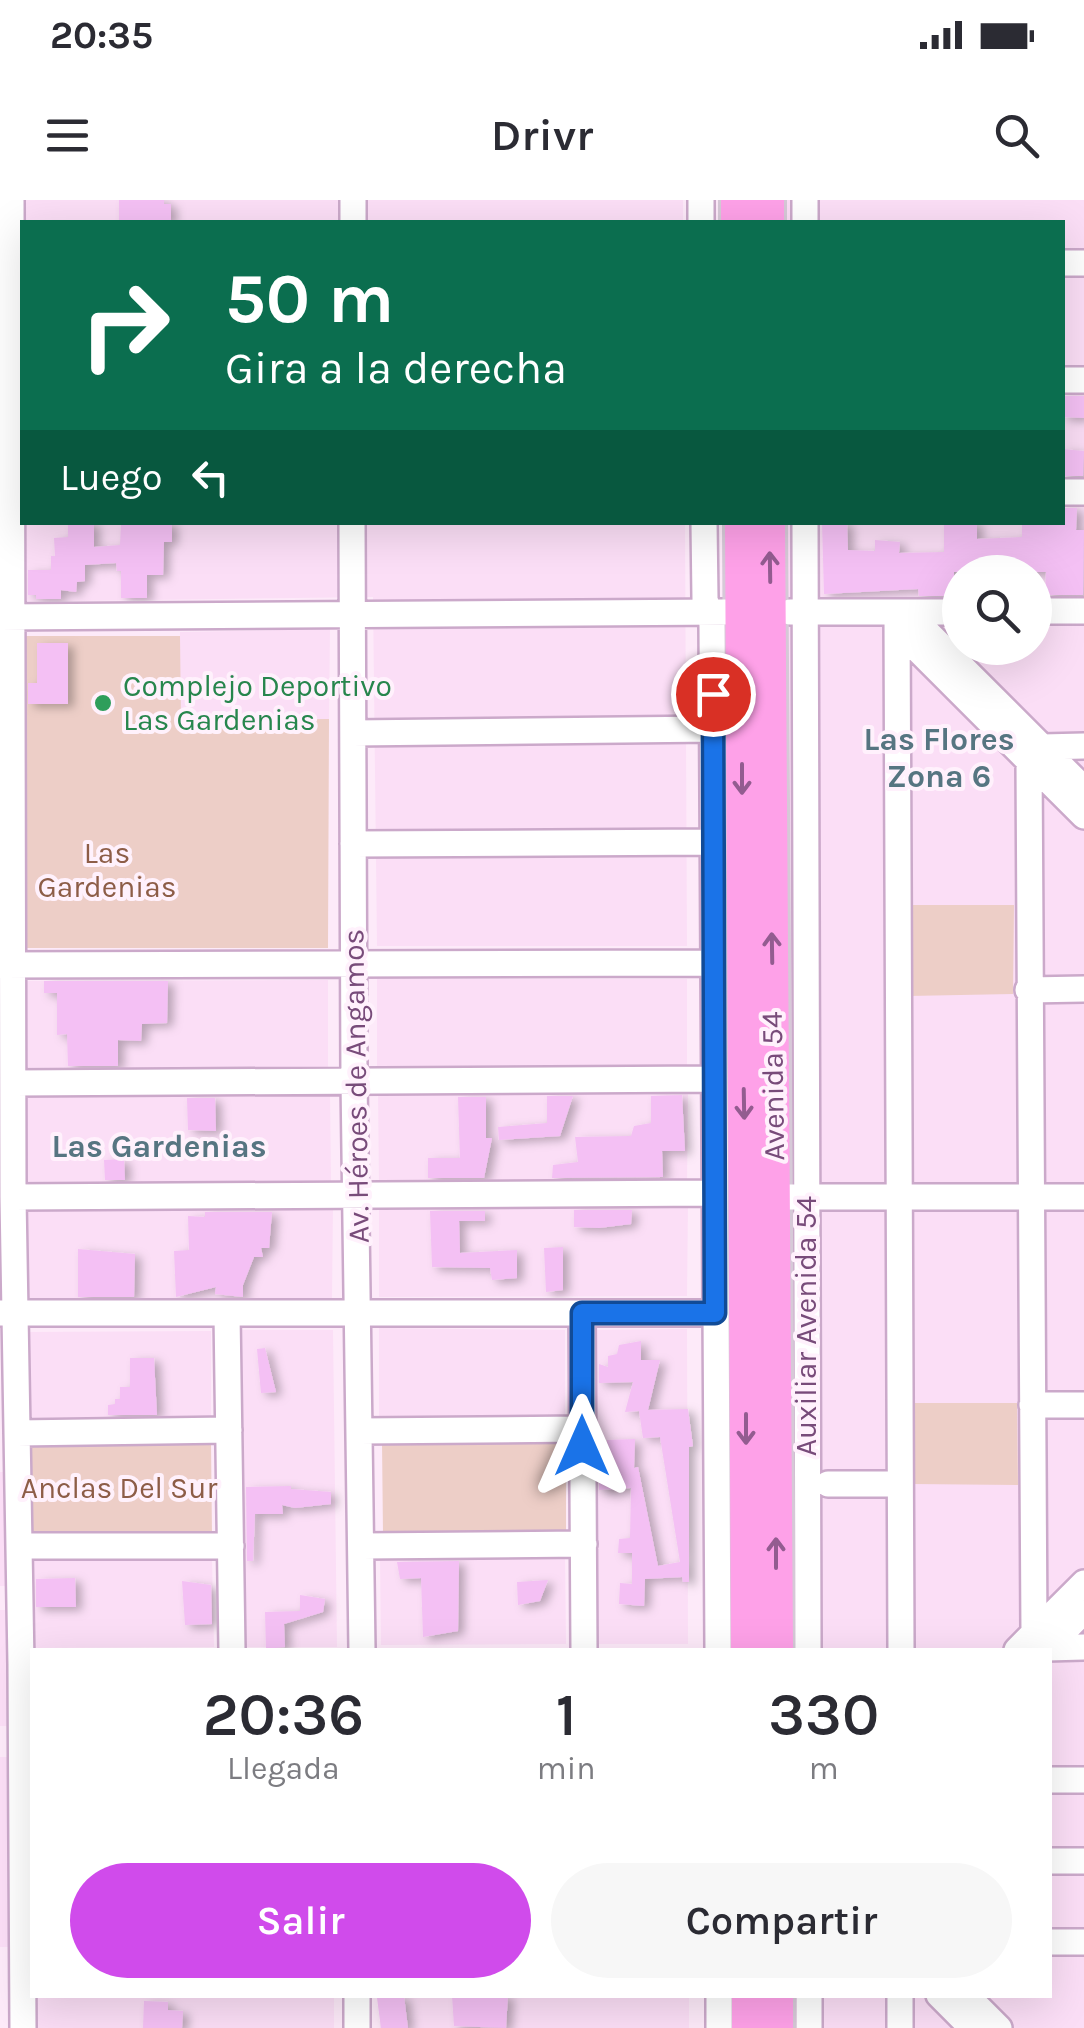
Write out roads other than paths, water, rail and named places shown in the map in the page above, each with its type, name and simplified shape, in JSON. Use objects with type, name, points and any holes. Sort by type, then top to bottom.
[{"type":"main road","name":"Avenida 54","points":[[742,525],[756,612],[790,1197],[777,1648]]},
{"type":"main road","name":"Avenida 54","points":[[747,1648],[756,612],[769,525]]},
{"type":"main road","points":[[748,1998],[748,2028]]},
{"type":"main road","points":[[777,1998],[777,2028]]},
{"type":"street","points":[[11,200],[6,965],[14,1083],[7,1139],[13,1196],[8,1313],[19,1546],[10,1598],[27,1664],[18,1744],[18,1963],[22,2028]]},
{"type":"street","name":"Av. Héroes de Angamos","points":[[352,525],[362,1648]]},
{"type":"street","points":[[704,525],[705,599],[712,624],[718,1648]]},
{"type":"street","name":"Auxiliar Avenida 54","points":[[805,525],[790,1197],[808,1648]]},
{"type":"street","points":[[1052,611],[1084,611]]},
{"type":"street","points":[[6,616],[942,612]]},
{"type":"street","points":[[902,613],[908,640],[1036,754],[1084,790]]},
{"type":"street","points":[[900,1648],[897,1198],[902,613]]},
{"type":"street","points":[[353,733],[713,729]]},
{"type":"street","points":[[1036,754],[1084,746]]},
{"type":"street","points":[[1036,754],[1084,816]]},
{"type":"street","points":[[1036,754],[1028,990],[1036,1645]]},
{"type":"street","points":[[353,844],[713,842]]},
{"type":"street","points":[[6,965],[713,962]]},
{"type":"street","points":[[1028,990],[1084,990]]},
{"type":"street","points":[[14,1083],[714,1079]]},
{"type":"street","points":[[13,1196],[715,1194]]},
{"type":"street","points":[[790,1197],[1084,1196]]},
{"type":"street","points":[[8,1313],[715,1313]]},
{"type":"street","points":[[582,1313],[584,1648]]},
{"type":"street","points":[[227,1314],[232,1648]]},
{"type":"street","points":[[1032,1406],[1084,1405]]},
{"type":"street","points":[[360,1432],[582,1429]]},
{"type":"street","points":[[12,1449],[229,1430]]},
{"type":"street","points":[[828,1484],[889,1484]]},
{"type":"street","points":[[362,1546],[584,1544]]},
{"type":"street","points":[[19,1546],[230,1546]]},
{"type":"street","points":[[1036,1645],[1084,1583]]},
{"type":"street","points":[[1036,1645],[1084,1611]]},
{"type":"street","points":[[1036,1645],[1084,1647]]},
{"type":"street","points":[[1052,1780],[1084,1780]]},
{"type":"street","points":[[1052,1861],[1084,1860]]},
{"type":"street","points":[[1052,1942],[1084,1942]]},
{"type":"street","points":[[357,1998],[357,2028]]},
{"type":"street","points":[[718,1998],[719,2028]]},
{"type":"street","points":[[809,1998],[809,2028]]},
{"type":"street","points":[[900,1998],[900,2028]]},
{"type":"street","points":[[942,1998],[972,2028]]},
{"type":"street","points":[[969,1998],[999,2028]]},
{"type":"place","name":"Complejo Deportivo Las Gardenias","points":[[103,703]]},
{"type":"district","name":"Las Flores Zona 6","points":[[939,758]]},
{"type":"district","name":"Las Gardenias","points":[[159,1146]]},
{"type":"park label","name":"Anclas Del Sur","points":[[119,1488]]}]
